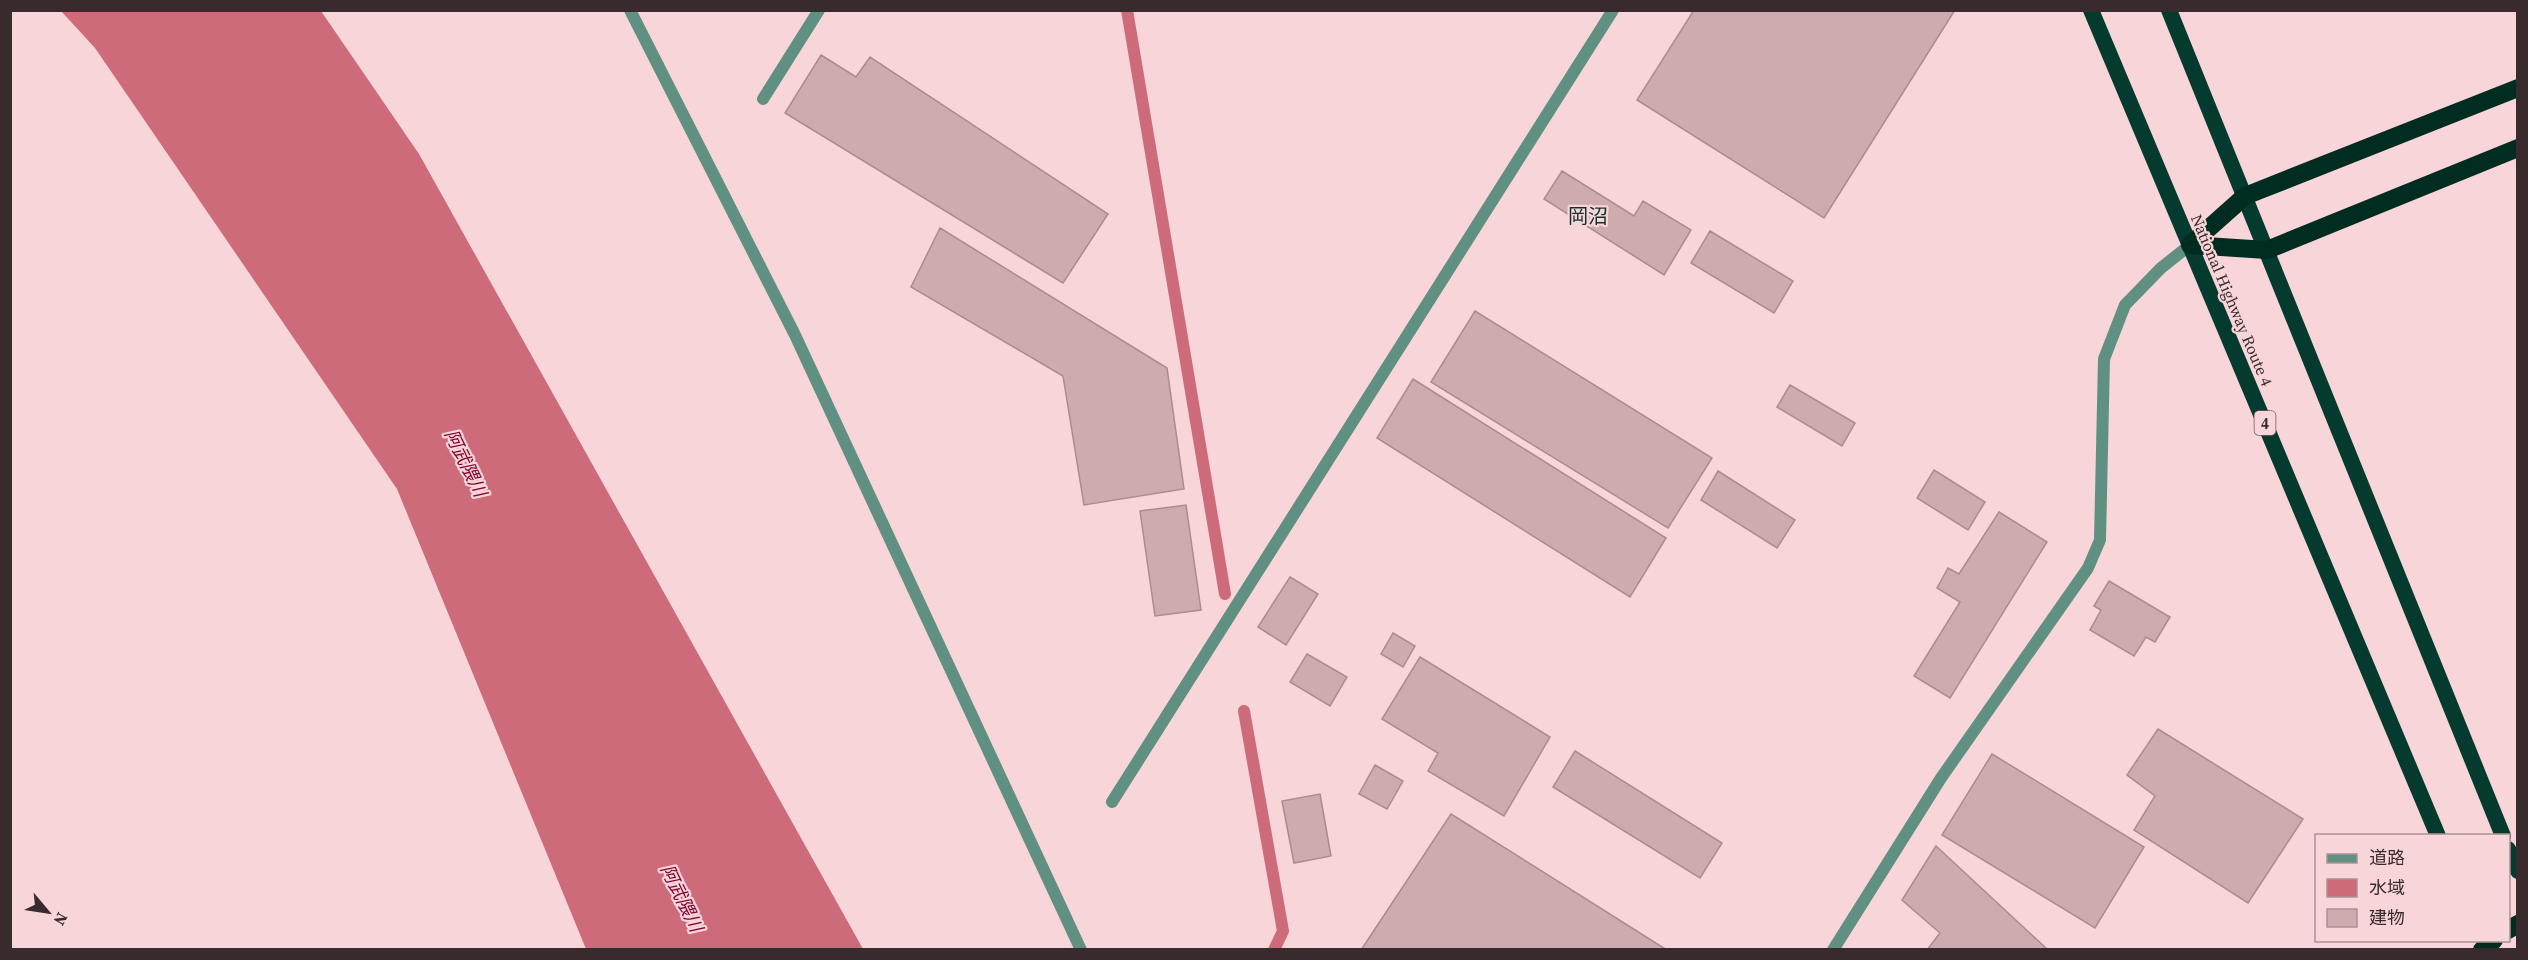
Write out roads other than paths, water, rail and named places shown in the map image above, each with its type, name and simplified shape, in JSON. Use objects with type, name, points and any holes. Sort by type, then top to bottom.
[{"type":"highway","name":"National Highway Route 4","points":[[2091,10],[2437,834]]},
{"type":"highway","points":[[2169,10],[2502,834]]},
{"type":"highway","points":[[2190,245],[2245,196],[2517,88]]},
{"type":"highway","points":[[2190,245],[2267,250],[2517,148]]},
{"type":"highway","points":[[2510,854],[2517,872]]},
{"type":"street","points":[[630,10],[795,335],[1081,950]]},
{"type":"street","points":[[763,99],[819,10]]},
{"type":"street","points":[[1112,802],[1613,10]]},
{"type":"street","points":[[1833,950],[1941,778],[2088,568],[2100,540],[2104,359],[2125,305],[2161,268],[2190,245]]},
{"type":"water","name":"阿武隈川","points":[[61,11],[321,11],[419,154],[863,949],[586,949],[397,489],[95,48]]},
{"type":"waterway","points":[[1127,10],[1225,594]]},
{"type":"waterway","points":[[1244,711],[1283,931],[1274,950]]},
{"type":"district","name":"岡沼","points":[[1588,216]]}]
